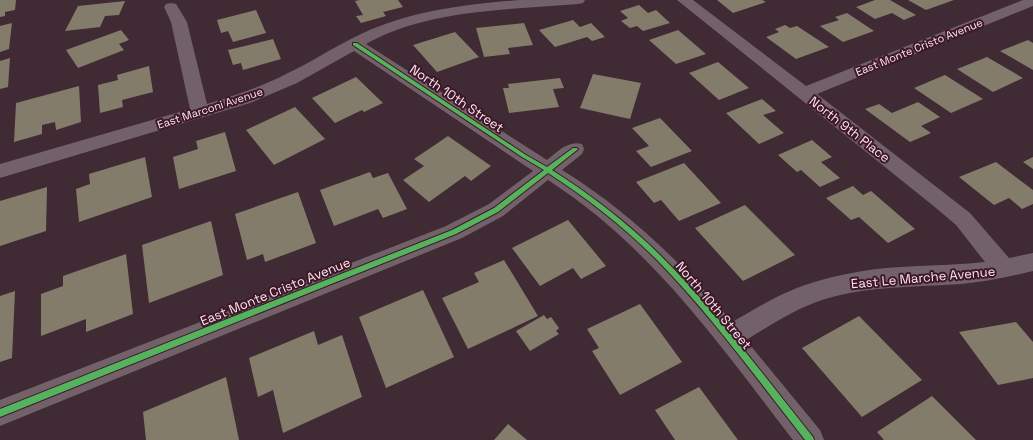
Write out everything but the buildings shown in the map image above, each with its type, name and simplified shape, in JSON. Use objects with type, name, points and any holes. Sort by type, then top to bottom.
[{"type":"street","name":"East Marconi Avenue","points":[[0,171],[244,99],[292,80],[367,38],[452,5],[578,0]]},
{"type":"street","name":"North 9th Place","points":[[684,0],[943,202],[963,220],[1004,269]]},
{"type":"street","name":"East Monte Cristo Avenue","points":[[804,93],[1033,1]]},
{"type":"street","points":[[171,7],[179,22],[200,112]]},
{"type":"street","name":"North 10th Street","points":[[355,44],[524,156],[548,170],[627,228],[686,286],[810,440]]},
{"type":"street","points":[[548,170],[575,149]]},
{"type":"street","name":"East Monte Cristo Avenue","points":[[0,413],[454,232],[496,210],[548,170]]},
{"type":"street","name":"East Le Marche Avenue","points":[[728,337],[798,298],[853,282],[911,276],[961,274],[1004,269],[1033,262]]},
{"type":"cycle path","points":[[355,44],[577,190],[612,216],[659,258],[699,301],[810,440]]},
{"type":"cycle path","points":[[0,413],[454,232],[496,210],[575,149]]}]
